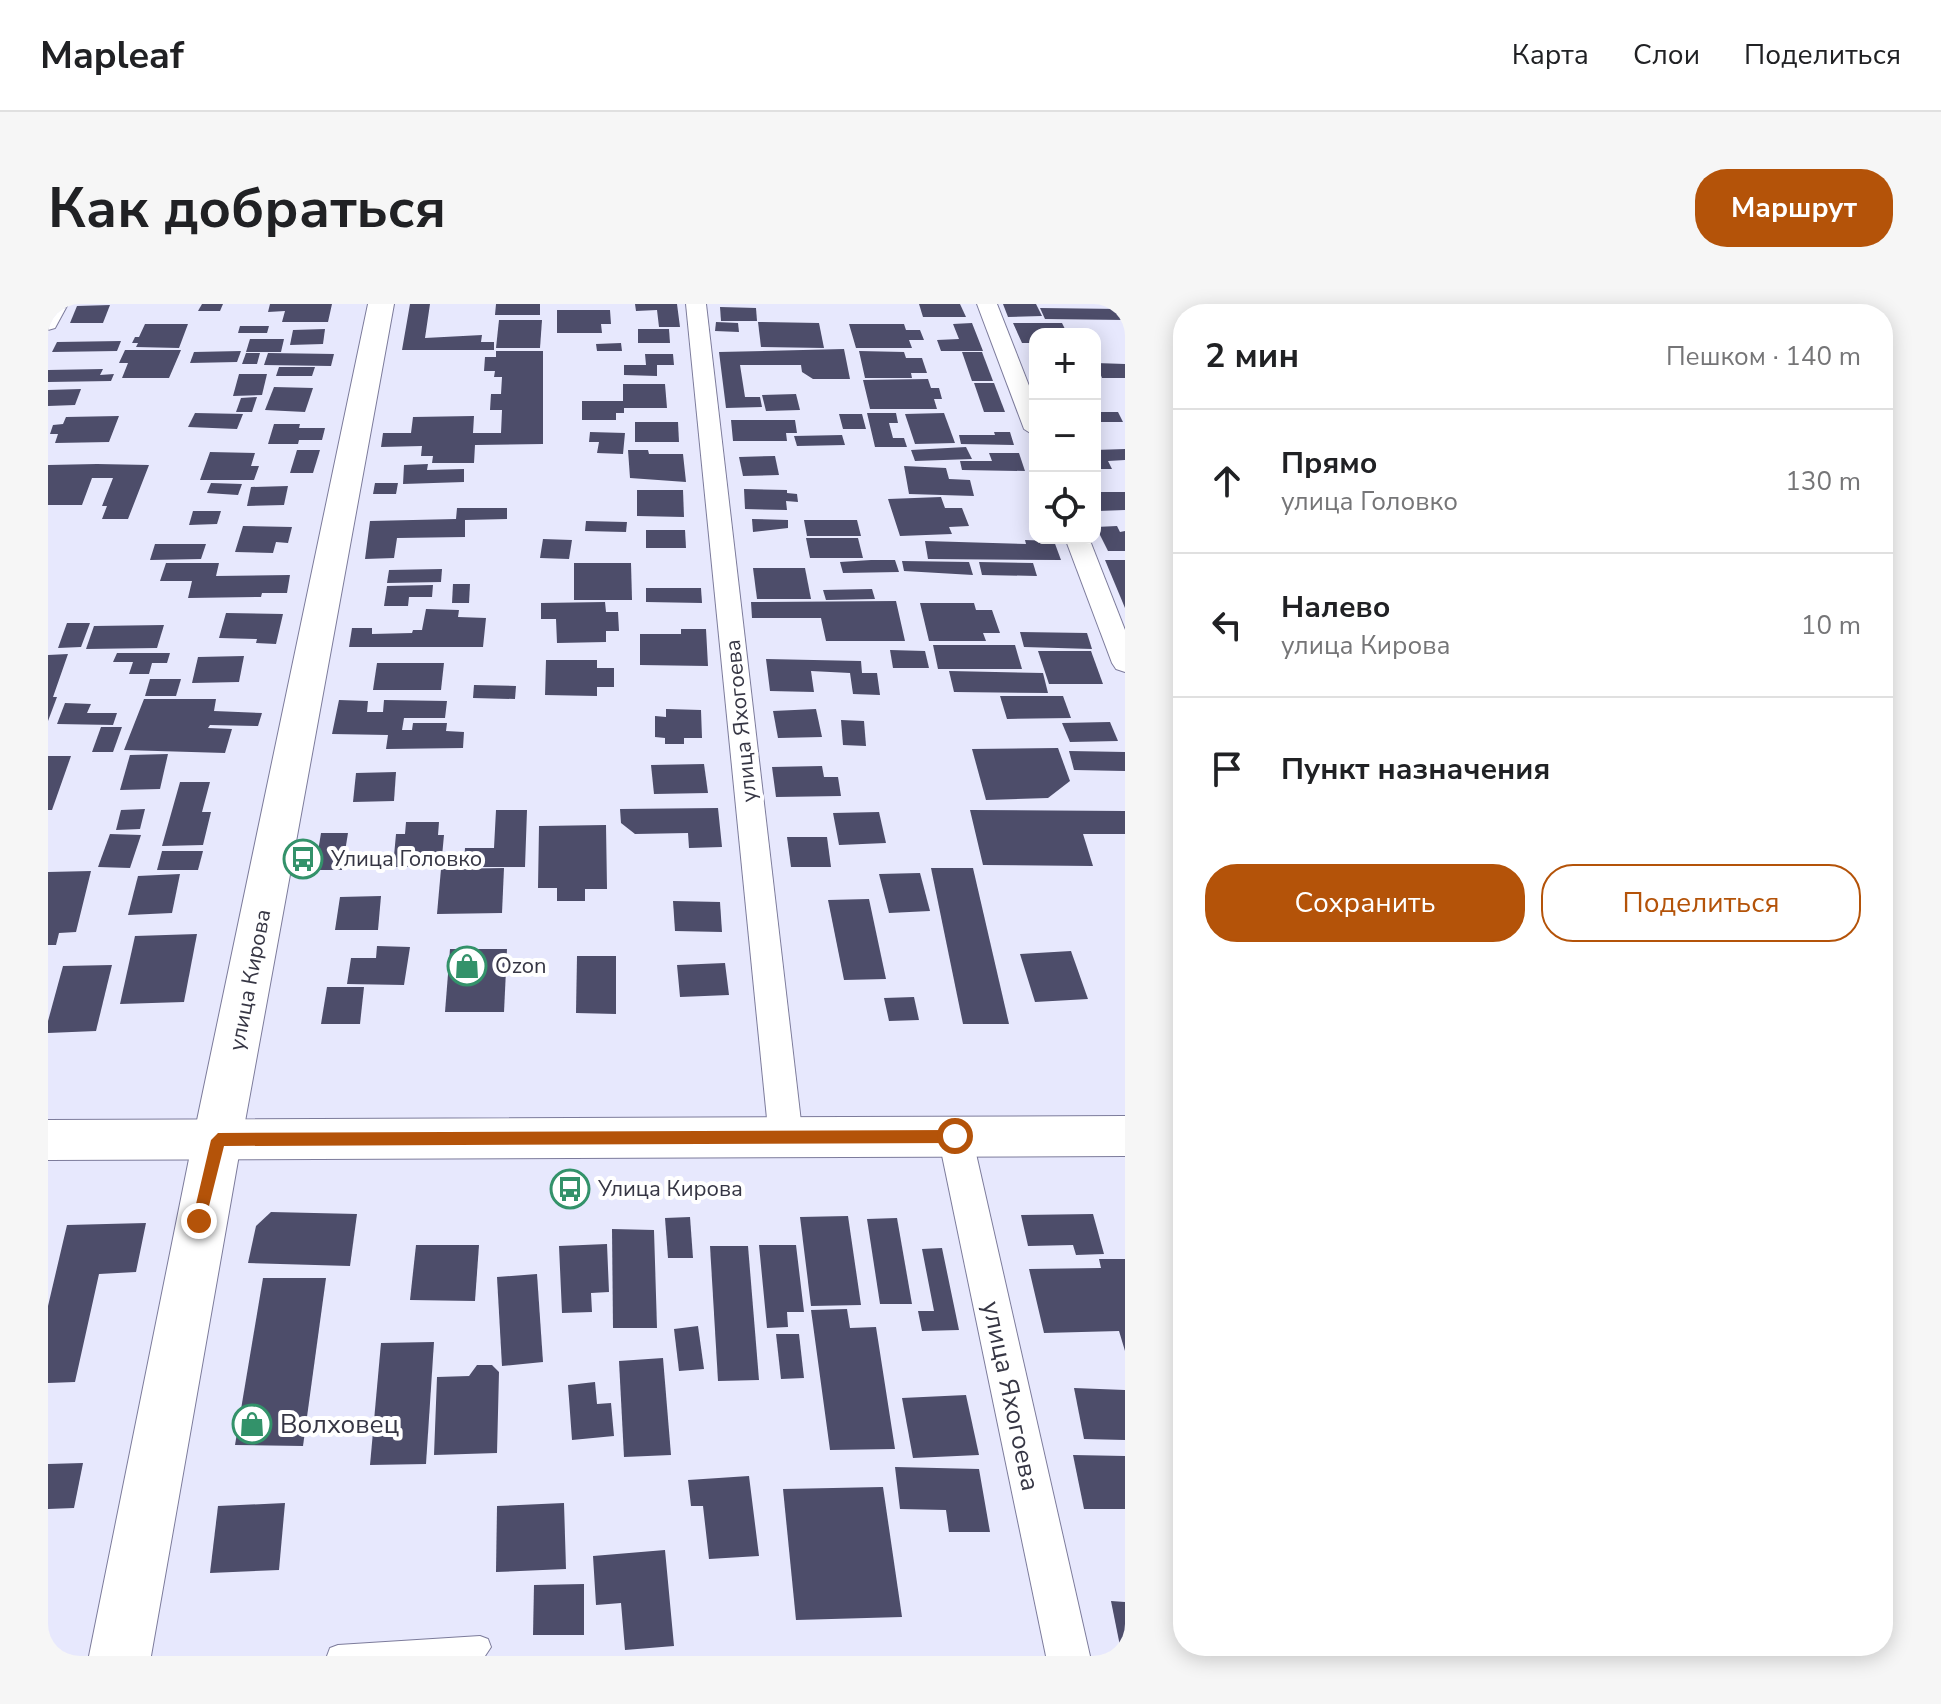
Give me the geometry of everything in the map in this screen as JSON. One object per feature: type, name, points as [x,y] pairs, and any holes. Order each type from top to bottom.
[{"type":"main road","name":"улица Кирова","points":[[120,1656],[199,1221],[218,1140],[381,304]]},
{"type":"street","points":[[48,324],[58,304]]},
{"type":"street","name":"улица Яхогоева","points":[[696,304],[786,1139]]},
{"type":"street","points":[[987,304],[1029,413]]},
{"type":"street","points":[[1079,544],[1125,663]]},
{"type":"street","name":"улица Яхогоева","points":[[955,1136],[1068,1656]]},
{"type":"street","points":[[48,1140],[1125,1136]]},
{"type":"lane","points":[[338,1656],[480,1647]]},
{"type":"building","points":[[202,304],[223,304],[220,311],[198,311]]},
{"type":"building","points":[[270,304],[332,304],[328,322],[282,322],[285,311],[268,312]]},
{"type":"building","points":[[410,304],[430,304],[425,338],[482,335],[481,342],[494,342],[494,350],[402,350]]},
{"type":"building","points":[[496,304],[540,304],[540,315],[495,315]]},
{"type":"building","points":[[635,304],[677,304],[680,327],[659,327],[657,310],[636,311]]},
{"type":"building","points":[[919,304],[960,304],[966,317],[923,317]]},
{"type":"building","points":[[1003,304],[1036,304],[1042,316],[1008,317]]},
{"type":"building","points":[[110,305],[103,323],[70,323],[77,306]]},
{"type":"building","points":[[720,307],[756,308],[757,321],[721,321]]},
{"type":"building","points":[[1040,308],[1120,309],[1125,320],[1045,319]]},
{"type":"building","points":[[557,310],[610,310],[611,324],[601,324],[602,333],[557,333]]},
{"type":"building","points":[[499,320],[542,320],[540,348],[496,348]]},
{"type":"building","points":[[716,322],[738,323],[739,332],[715,331]]},
{"type":"building","points":[[758,322],[819,323],[824,348],[761,347]]},
{"type":"building","points":[[972,323],[983,351],[941,351],[937,340],[959,339],[953,324]]},
{"type":"building","points":[[1013,323],[1062,323],[1064,328],[1029,328],[1029,343],[1022,343]]},
{"type":"building","points":[[145,324],[188,324],[179,348],[136,347],[138,343],[132,343]]},
{"type":"building","points":[[849,324],[904,324],[906,330],[920,330],[924,340],[909,340],[912,348],[856,348]]},
{"type":"building","points":[[240,326],[269,326],[267,333],[238,333]]},
{"type":"building","points":[[325,329],[323,344],[290,345],[293,330]]},
{"type":"building","points":[[638,329],[669,329],[670,343],[638,343]]},
{"type":"building","points":[[250,339],[284,339],[281,352],[246,352]]},
{"type":"building","points":[[121,341],[117,351],[52,352],[57,342]]},
{"type":"building","points":[[621,343],[622,351],[597,351],[596,344]]},
{"type":"building","points":[[844,349],[850,379],[813,379],[802,372],[801,365],[740,365],[745,397],[760,397],[762,407],[726,408],[719,352]]},
{"type":"building","points":[[125,350],[181,350],[169,378],[122,378],[128,363],[119,363]]},
{"type":"building","points":[[241,351],[237,362],[190,363],[194,352]]},
{"type":"building","points":[[496,351],[543,351],[543,444],[475,445],[474,463],[432,463],[433,456],[421,456],[422,446],[381,447],[383,433],[411,433],[413,417],[474,416],[473,433],[501,433],[502,410],[490,410],[491,394],[501,394],[502,377],[494,377],[495,371],[484,371],[485,357],[496,357]]},
{"type":"building","points":[[859,351],[904,352],[906,358],[922,358],[927,373],[911,373],[912,378],[865,378]]},
{"type":"building","points":[[962,352],[982,352],[993,381],[972,381]]},
{"type":"building","points":[[246,353],[260,353],[257,364],[242,364]]},
{"type":"building","points":[[268,353],[334,354],[331,366],[264,365]]},
{"type":"building","points":[[645,354],[673,354],[674,365],[657,365],[657,376],[624,375],[624,365],[646,365]]},
{"type":"building","points":[[1101,363],[1125,364],[1125,378],[1102,378]]},
{"type":"building","points":[[279,367],[315,367],[312,376],[276,376]]},
{"type":"building","points":[[103,369],[100,375],[114,374],[111,381],[48,382],[48,370]]},
{"type":"building","points":[[239,374],[267,374],[262,395],[233,396]]},
{"type":"building","points":[[928,379],[931,388],[939,388],[942,399],[934,399],[937,409],[870,409],[863,380]]},
{"type":"building","points":[[974,383],[994,383],[1005,412],[984,412]]},
{"type":"building","points":[[623,384],[665,384],[667,408],[624,408],[624,413],[616,413],[616,420],[582,420],[582,401],[623,401]]},
{"type":"building","points":[[274,387],[313,388],[305,412],[265,410]]},
{"type":"building","points":[[81,389],[75,405],[48,406],[48,390]]},
{"type":"building","points":[[796,394],[800,410],[766,411],[762,395]]},
{"type":"building","points":[[257,397],[252,412],[236,412],[241,398]]},
{"type":"building","points":[[1101,412],[1118,412],[1123,422],[1101,422]]},
{"type":"building","points":[[195,413],[243,414],[237,429],[188,427]]},
{"type":"building","points":[[867,413],[896,413],[898,423],[889,423],[893,438],[904,438],[907,447],[875,447]]},
{"type":"building","points":[[944,413],[955,443],[915,444],[905,414]]},
{"type":"building","points":[[839,414],[862,414],[866,429],[843,429]]},
{"type":"building","points":[[119,416],[109,442],[55,443],[58,434],[50,434],[53,425],[63,424],[66,417]]},
{"type":"building","points":[[731,420],[795,420],[797,433],[786,433],[787,441],[733,441]]},
{"type":"building","points":[[635,422],[678,422],[679,442],[635,442]]},
{"type":"building","points":[[274,424],[325,428],[322,440],[268,444]]},
{"type":"building","points":[[590,432],[625,433],[623,454],[597,453],[599,442],[589,442]]},
{"type":"building","points":[[994,432],[1010,432],[1014,445],[961,444],[959,435],[995,435]]},
{"type":"building","points":[[842,435],[845,445],[797,446],[794,436]]},
{"type":"building","points":[[966,447],[972,459],[915,461],[911,450]]},
{"type":"building","points":[[1125,449],[1125,460],[1108,461],[1112,469],[1101,469],[1101,450]]},
{"type":"building","points":[[297,450],[320,450],[313,473],[290,473]]},
{"type":"building","points":[[628,450],[648,450],[649,454],[683,454],[686,482],[630,478]]},
{"type":"building","points":[[210,452],[255,453],[251,466],[259,466],[254,480],[200,480]]},
{"type":"building","points":[[989,453],[1019,453],[1025,471],[962,470],[960,461],[992,461]]},
{"type":"building","points":[[775,456],[779,475],[743,476],[739,457]]},
{"type":"building","points":[[428,464],[427,470],[464,469],[464,482],[403,484],[404,465]]},
{"type":"building","points":[[48,465],[149,465],[128,519],[102,519],[107,506],[102,506],[113,478],[92,478],[82,505],[48,505]]},
{"type":"building","points":[[904,466],[946,468],[949,479],[970,480],[974,496],[909,494]]},
{"type":"building","points":[[211,483],[242,484],[238,495],[207,493]]},
{"type":"building","points":[[375,483],[398,483],[396,494],[373,494]]},
{"type":"building","points":[[288,486],[284,505],[247,506],[251,487]]},
{"type":"building","points":[[744,489],[787,490],[787,493],[797,494],[798,502],[786,501],[787,510],[745,509]]},
{"type":"building","points":[[637,490],[683,490],[684,517],[637,516]]},
{"type":"building","points":[[1101,492],[1125,492],[1125,510],[1101,511]]},
{"type":"building","points":[[941,497],[945,508],[962,508],[969,526],[949,527],[952,534],[900,536],[888,499]]},
{"type":"building","points":[[457,508],[507,508],[507,519],[465,520],[465,537],[397,538],[394,558],[365,559],[370,521],[456,519]]},
{"type":"building","points":[[193,511],[221,511],[217,524],[189,525]]},
{"type":"building","points":[[752,519],[788,520],[788,528],[753,532]]},
{"type":"building","points":[[804,520],[857,520],[861,536],[807,536]]},
{"type":"building","points":[[586,521],[627,522],[626,532],[585,531]]},
{"type":"building","points":[[243,526],[292,527],[288,543],[276,542],[273,553],[235,552]]},
{"type":"building","points":[[1117,526],[1120,532],[1125,531],[1125,551],[1108,551],[1101,537],[1101,527]]},
{"type":"building","points":[[646,530],[685,530],[686,548],[646,548]]},
{"type":"building","points":[[806,538],[858,538],[863,558],[810,558]]},
{"type":"building","points":[[543,539],[572,540],[569,559],[540,558]]},
{"type":"building","points":[[1025,540],[1029,540],[1029,544],[1055,544],[1061,560],[928,559],[925,541],[1026,544]]},
{"type":"building","points":[[155,544],[206,544],[201,559],[150,560]]},
{"type":"building","points":[[895,560],[899,572],[843,573],[840,562]]},
{"type":"building","points":[[1105,560],[1125,560],[1125,608]]},
{"type":"building","points":[[902,561],[969,562],[973,575],[904,571]]},
{"type":"building","points":[[979,562],[1033,563],[1037,576],[982,575]]},
{"type":"building","points":[[166,563],[219,563],[216,576],[290,575],[287,593],[262,593],[261,597],[188,598],[192,581],[160,581]]},
{"type":"building","points":[[574,563],[631,563],[632,600],[574,600]]},
{"type":"building","points":[[753,568],[805,568],[811,599],[757,599]]},
{"type":"building","points":[[442,569],[441,582],[387,583],[389,570]]},
{"type":"building","points":[[453,584],[470,584],[469,603],[452,603]]},
{"type":"building","points":[[433,585],[432,597],[409,597],[408,606],[384,606],[387,586]]},
{"type":"building","points":[[646,588],[701,588],[702,603],[646,602]]},
{"type":"building","points":[[872,589],[875,599],[826,600],[823,590]]},
{"type":"building","points":[[896,601],[905,641],[826,641],[821,618],[752,618],[751,602]]},
{"type":"building","points":[[605,602],[606,612],[618,612],[619,631],[606,631],[606,642],[557,643],[556,619],[541,619],[541,603]]},
{"type":"building","points":[[920,603],[974,603],[976,610],[992,610],[1000,633],[983,633],[986,641],[929,641]]},
{"type":"building","points":[[426,609],[459,610],[458,617],[486,618],[483,647],[349,647],[352,628],[372,628],[372,634],[422,630]]},
{"type":"building","points":[[226,613],[283,614],[276,644],[256,643],[257,639],[219,638]]},
{"type":"building","points":[[67,623],[90,623],[81,647],[58,648]]},
{"type":"building","points":[[164,625],[157,648],[86,649],[94,626]]},
{"type":"building","points":[[681,629],[706,629],[708,666],[640,665],[640,634],[681,634]]},
{"type":"building","points":[[1020,632],[1087,633],[1092,649],[1024,647]]},
{"type":"building","points":[[933,645],[1015,645],[1022,669],[938,669]]},
{"type":"building","points":[[890,650],[925,651],[929,668],[893,668]]},
{"type":"building","points":[[1038,651],[1091,651],[1103,684],[1049,684]]},
{"type":"building","points":[[117,653],[170,653],[167,663],[152,663],[149,674],[129,674],[133,662],[113,662]]},
{"type":"building","points":[[68,654],[53,697],[57,697],[48,721],[48,655]]},
{"type":"building","points":[[244,656],[239,682],[192,683],[198,657]]},
{"type":"building","points":[[766,659],[861,661],[862,673],[877,673],[880,695],[853,694],[850,673],[811,671],[814,692],[770,691]]},
{"type":"building","points":[[546,660],[597,660],[597,668],[614,668],[614,687],[597,687],[597,696],[545,695]]},
{"type":"building","points":[[377,663],[444,663],[441,690],[373,690]]},
{"type":"building","points":[[949,671],[1043,673],[1048,693],[954,692]]},
{"type":"building","points":[[150,679],[181,679],[176,696],[145,696]]},
{"type":"building","points":[[474,685],[516,686],[515,699],[473,698]]},
{"type":"building","points":[[1000,696],[1063,696],[1071,718],[1007,719]]},
{"type":"building","points":[[144,699],[216,699],[214,711],[262,713],[258,726],[210,725],[208,728],[232,729],[225,753],[124,750]]},
{"type":"building","points":[[339,700],[368,701],[367,712],[383,712],[384,700],[447,701],[445,718],[404,718],[402,730],[412,730],[413,723],[447,723],[446,731],[464,732],[463,748],[386,749],[388,735],[332,734]]},
{"type":"building","points":[[65,703],[91,704],[87,713],[117,713],[113,725],[57,724]]},
{"type":"building","points":[[666,709],[701,710],[702,738],[684,738],[684,744],[665,744],[665,738],[655,737],[655,716],[666,717]]},
{"type":"building","points":[[816,709],[822,737],[778,738],[773,711]]},
{"type":"building","points":[[841,720],[864,721],[866,746],[843,745]]},
{"type":"building","points":[[1110,722],[1118,741],[1070,742],[1062,723]]},
{"type":"building","points":[[101,727],[122,727],[113,752],[92,752]]},
{"type":"building","points":[[1058,748],[1070,781],[1048,798],[986,800],[972,749]]},
{"type":"building","points":[[1069,751],[1125,752],[1125,771],[1074,770]]},
{"type":"building","points":[[168,754],[160,789],[120,790],[130,755]]},
{"type":"building","points":[[48,756],[71,756],[52,810],[48,810]]},
{"type":"building","points":[[704,764],[708,793],[654,794],[651,765]]},
{"type":"building","points":[[822,766],[824,777],[838,777],[841,796],[776,797],[772,767]]},
{"type":"building","points":[[396,772],[394,801],[353,802],[356,773]]},
{"type":"building","points":[[180,782],[210,782],[202,812],[211,812],[203,845],[162,846]]},
{"type":"building","points":[[718,808],[722,847],[689,848],[688,833],[635,834],[621,823],[620,809]]},
{"type":"building","points":[[145,809],[140,829],[116,830],[121,810]]},
{"type":"building","points":[[496,810],[527,810],[525,867],[464,867],[465,848],[494,848]]},
{"type":"building","points":[[970,810],[1125,811],[1125,834],[1083,834],[1093,866],[983,865]]},
{"type":"building","points":[[879,812],[886,843],[839,845],[833,813]]},
{"type":"building","points":[[406,822],[439,822],[438,835],[444,835],[441,867],[393,867],[396,834],[405,834]]},
{"type":"building","points":[[606,825],[607,889],[585,889],[585,901],[557,901],[557,888],[538,888],[539,826]]},
{"type":"building","points":[[321,833],[348,833],[342,870],[315,870]]},
{"type":"building","points":[[110,834],[141,835],[130,868],[98,867]]},
{"type":"building","points":[[787,837],[827,837],[831,867],[791,867]]},
{"type":"building","points":[[162,851],[203,851],[198,870],[157,870]]},
{"type":"building","points":[[504,868],[502,913],[437,914],[441,869]]},
{"type":"building","points":[[931,868],[973,868],[1009,1024],[963,1024]]},
{"type":"building","points":[[91,871],[76,932],[59,933],[56,945],[48,945],[48,872]]},
{"type":"building","points":[[920,873],[930,911],[889,913],[879,874]]},
{"type":"building","points":[[180,874],[172,913],[128,915],[138,876]]},
{"type":"building","points":[[381,896],[378,930],[335,930],[340,897]]},
{"type":"building","points":[[869,899],[886,979],[844,980],[828,900]]},
{"type":"building","points":[[673,901],[720,902],[722,932],[675,931]]},
{"type":"building","points":[[197,934],[184,1002],[120,1004],[135,936]]},
{"type":"building","points":[[377,946],[410,947],[404,985],[347,984],[351,958],[376,958]]},
{"type":"building","points":[[450,949],[507,949],[504,1012],[445,1012]]},
{"type":"building","points":[[1071,951],[1088,999],[1035,1002],[1020,954]]},
{"type":"building","points":[[577,956],[616,956],[616,1014],[576,1013]]},
{"type":"building","points":[[725,963],[729,995],[680,997],[677,965]]},
{"type":"building","points":[[112,965],[96,1031],[48,1033],[48,1021],[63,966]]},
{"type":"building","points":[[327,987],[364,987],[360,1024],[321,1024]]},
{"type":"building","points":[[914,997],[919,1020],[889,1021],[884,998]]},
{"type":"building","points":[[271,1212],[357,1214],[350,1266],[248,1263],[256,1226]]},
{"type":"building","points":[[1093,1214],[1104,1254],[1076,1255],[1073,1245],[1028,1246],[1021,1215]]},
{"type":"building","points":[[848,1216],[861,1305],[811,1306],[800,1217]]},
{"type":"building","points":[[690,1217],[693,1258],[668,1258],[665,1218]]},
{"type":"building","points":[[897,1218],[912,1304],[880,1304],[867,1219]]},
{"type":"building","points":[[146,1223],[136,1272],[99,1274],[75,1382],[48,1383],[48,1306],[67,1225]]},
{"type":"building","points":[[612,1229],[654,1230],[657,1328],[613,1328]]},
{"type":"building","points":[[607,1244],[609,1292],[591,1293],[592,1312],[562,1313],[559,1246]]},
{"type":"building","points":[[416,1245],[479,1245],[475,1301],[410,1300]]},
{"type":"building","points":[[759,1245],[796,1245],[804,1312],[787,1312],[788,1327],[767,1328]]},
{"type":"building","points":[[710,1246],[748,1246],[759,1380],[718,1381]]},
{"type":"building","points":[[942,1248],[959,1330],[922,1331],[918,1311],[934,1311],[922,1249]]},
{"type":"building","points":[[1099,1259],[1125,1259],[1125,1351],[1119,1331],[1044,1333],[1029,1269],[1101,1268]]},
{"type":"building","points":[[537,1274],[543,1362],[502,1366],[497,1277]]},
{"type":"building","points":[[263,1278],[326,1278],[303,1446],[235,1445]]},
{"type":"building","points":[[847,1309],[850,1328],[876,1327],[895,1449],[830,1450],[811,1310]]},
{"type":"building","points":[[698,1326],[704,1369],[679,1371],[674,1329]]},
{"type":"building","points":[[776,1334],[799,1334],[804,1378],[781,1379]]},
{"type":"building","points":[[434,1342],[426,1464],[370,1465],[381,1343]]},
{"type":"building","points":[[663,1358],[671,1455],[624,1457],[619,1361]]},
{"type":"building","points":[[477,1365],[492,1365],[499,1372],[497,1453],[434,1455],[437,1377],[469,1376]]},
{"type":"building","points":[[595,1382],[597,1404],[611,1403],[614,1436],[572,1440],[568,1385]]},
{"type":"building","points":[[1074,1388],[1125,1390],[1125,1440],[1084,1439]]},
{"type":"building","points":[[966,1395],[979,1455],[913,1458],[902,1398]]},
{"type":"building","points":[[1073,1455],[1125,1456],[1125,1509],[1084,1509]]},
{"type":"building","points":[[83,1463],[74,1508],[48,1509],[48,1464]]},
{"type":"building","points":[[895,1467],[979,1469],[990,1532],[949,1532],[946,1510],[900,1509]]},
{"type":"building","points":[[749,1476],[759,1556],[709,1559],[703,1506],[691,1506],[688,1480]]},
{"type":"building","points":[[883,1487],[902,1617],[796,1620],[783,1489]]},
{"type":"building","points":[[285,1503],[279,1570],[210,1573],[218,1506]]},
{"type":"building","points":[[564,1503],[566,1569],[496,1572],[497,1506]]},
{"type":"building","points":[[665,1550],[674,1646],[625,1650],[621,1603],[596,1605],[593,1556]]},
{"type":"building","points":[[584,1584],[584,1635],[533,1635],[534,1585]]},
{"type":"building","points":[[1111,1601],[1125,1602],[1125,1656],[1122,1656]]},
{"type":"place","name":"Улица Головко","points":[[303,859]]},
{"type":"place","name":"Ozon","points":[[467,966]]},
{"type":"place","name":"Улица Кирова","points":[[570,1189]]},
{"type":"place","name":"Волховец","points":[[252,1424]]},
{"type":"route","points":[[199,1221],[218,1140],[955,1136]]}]
